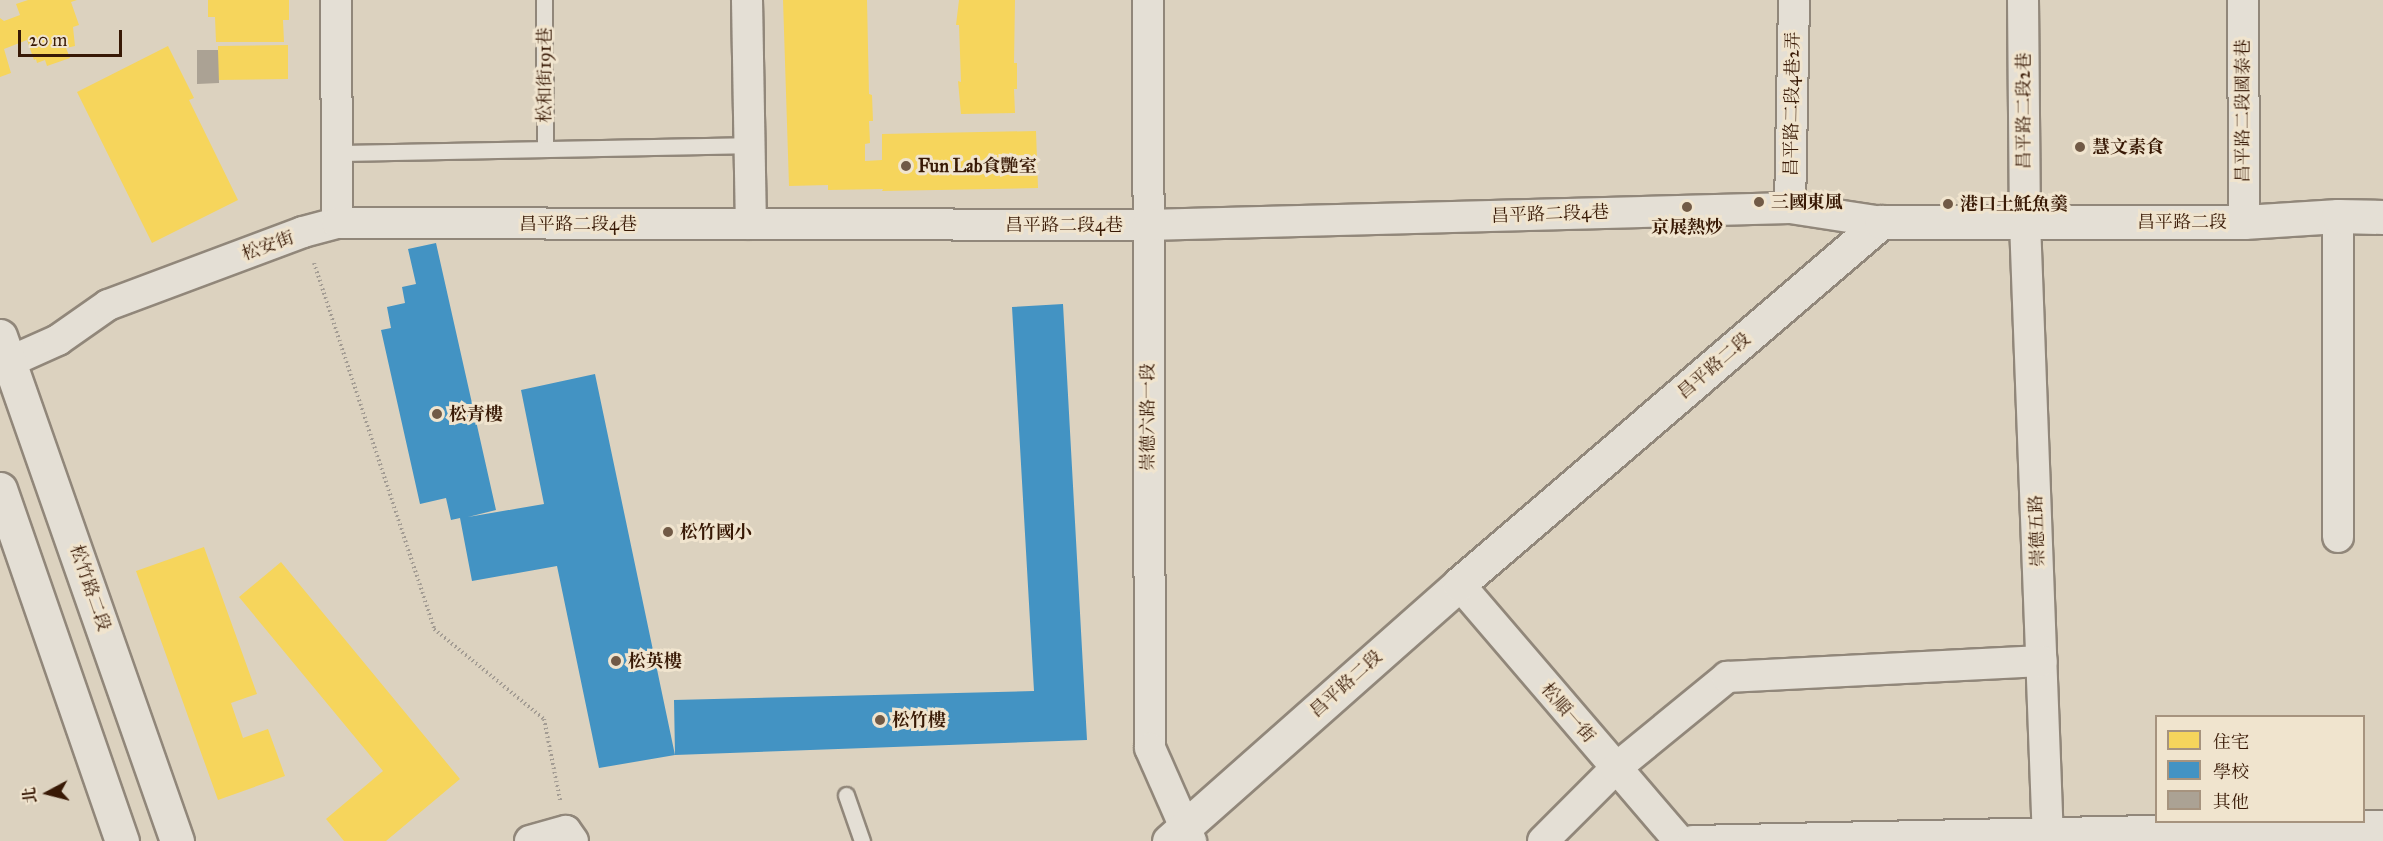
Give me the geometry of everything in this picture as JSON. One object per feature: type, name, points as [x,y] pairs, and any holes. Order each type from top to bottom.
[{"type":"street","points":[[336,0],[337,223]]},
{"type":"street","points":[[747,0],[751,224]]},
{"type":"street","name":"崇德六路一段","points":[[1148,0],[1150,748],[1182,837]]},
{"type":"street","name":"昌平路二段4巷2弄","points":[[1790,208],[1794,0]]},
{"type":"street","name":"昌平路二段2巷","points":[[2023,0],[2025,222]]},
{"type":"street","name":"昌平路二段國泰巷","points":[[2243,0],[2244,222]]},
{"type":"street","name":"昌平路二段4巷","points":[[337,223],[1148,225],[1790,208],[1881,222]]},
{"type":"street","points":[[2338,216],[2338,537]]},
{"type":"street","name":"昌平路二段","points":[[1182,837],[1459,584],[1881,222],[2244,222],[2338,216],[2383,216]]},
{"type":"street","name":"崇德五路","points":[[2025,222],[2048,838]]},
{"type":"street","name":"松安街","points":[[3,354],[58,340],[108,304],[303,232],[337,223]]},
{"type":"street","name":"松竹路二段","points":[[3,354],[177,841]]},
{"type":"street","points":[[0,489],[122,841]]},
{"type":"street","name":"松順一街","points":[[1459,584],[1679,841]]},
{"type":"street","points":[[1543,841],[1616,768],[1726,676],[2042,661]]},
{"type":"street","points":[[1693,841],[2048,838],[2383,826]]},
{"type":"street","points":[[530,841],[570,836]]},
{"type":"lane","name":"松和街191巷","points":[[544,0],[545,149]]},
{"type":"lane","points":[[336,153],[750,146]]},
{"type":"lane","points":[[846,795],[862,841]]},
{"type":"path","points":[[303,232],[434,629],[544,719],[570,836]]},
{"type":"building: 住宅","points":[[28,0],[77,0],[71,2],[79,25],[73,27],[75,46],[66,48],[70,58],[47,66],[45,60],[37,63],[36,59],[34,60],[27,40],[4,49],[11,73],[0,77],[0,18],[4,21],[20,15],[16,4]]},
{"type":"building: 住宅","points":[[208,0],[289,0],[289,20],[283,20],[284,42],[216,42],[215,17],[208,17]]},
{"type":"building: 住宅","points":[[783,0],[867,0],[869,94],[872,95],[873,121],[869,121],[870,143],[865,144],[865,161],[882,160],[882,134],[1036,131],[1038,188],[882,191],[883,189],[828,190],[828,185],[789,186]]},
{"type":"building: 住宅","points":[[959,0],[1015,0],[1014,63],[1017,63],[1017,89],[1014,89],[1015,113],[961,114],[958,81],[961,82],[959,25],[956,25]]},
{"type":"building: 住宅","points":[[288,45],[288,79],[218,80],[218,46]]},
{"type":"building: 住宅","points":[[168,46],[194,98],[189,100],[238,200],[152,243],[77,92]]},
{"type":"building: 住宅","points":[[204,547],[257,694],[231,703],[243,738],[268,729],[285,776],[218,800],[136,571]]},
{"type":"building: 住宅","points":[[281,562],[460,779],[386,841],[344,841],[326,819],[383,771],[239,597]]},
{"type":"building: 學校","points":[[436,243],[496,510],[468,517],[544,504],[521,390],[595,374],[675,755],[599,768],[557,566],[472,581],[460,518],[451,520],[446,498],[420,504],[381,330],[391,328],[387,307],[405,303],[402,287],[416,284],[408,249]]},
{"type":"building: 學校","points":[[1063,304],[1087,740],[675,755],[674,700],[1034,691],[1012,307]]},
{"type":"building: 其他","points":[[197,50],[218,50],[219,83],[197,84]]},
{"type":"place","name":"慧文素食","points":[[2080,147]]},
{"type":"place","name":"Fun Lab食艷室","points":[[906,166]]},
{"type":"place","name":"三國東風","points":[[1759,202]]},
{"type":"place","name":"港口土魠魚羹","points":[[1948,204]]},
{"type":"place","name":"京展熱炒","points":[[1687,207]]},
{"type":"place","name":"松青樓","points":[[437,414]]},
{"type":"place","name":"松竹國小","points":[[668,532]]},
{"type":"place","name":"松英樓","points":[[616,661]]},
{"type":"place","name":"松竹樓","points":[[880,720]]}]
